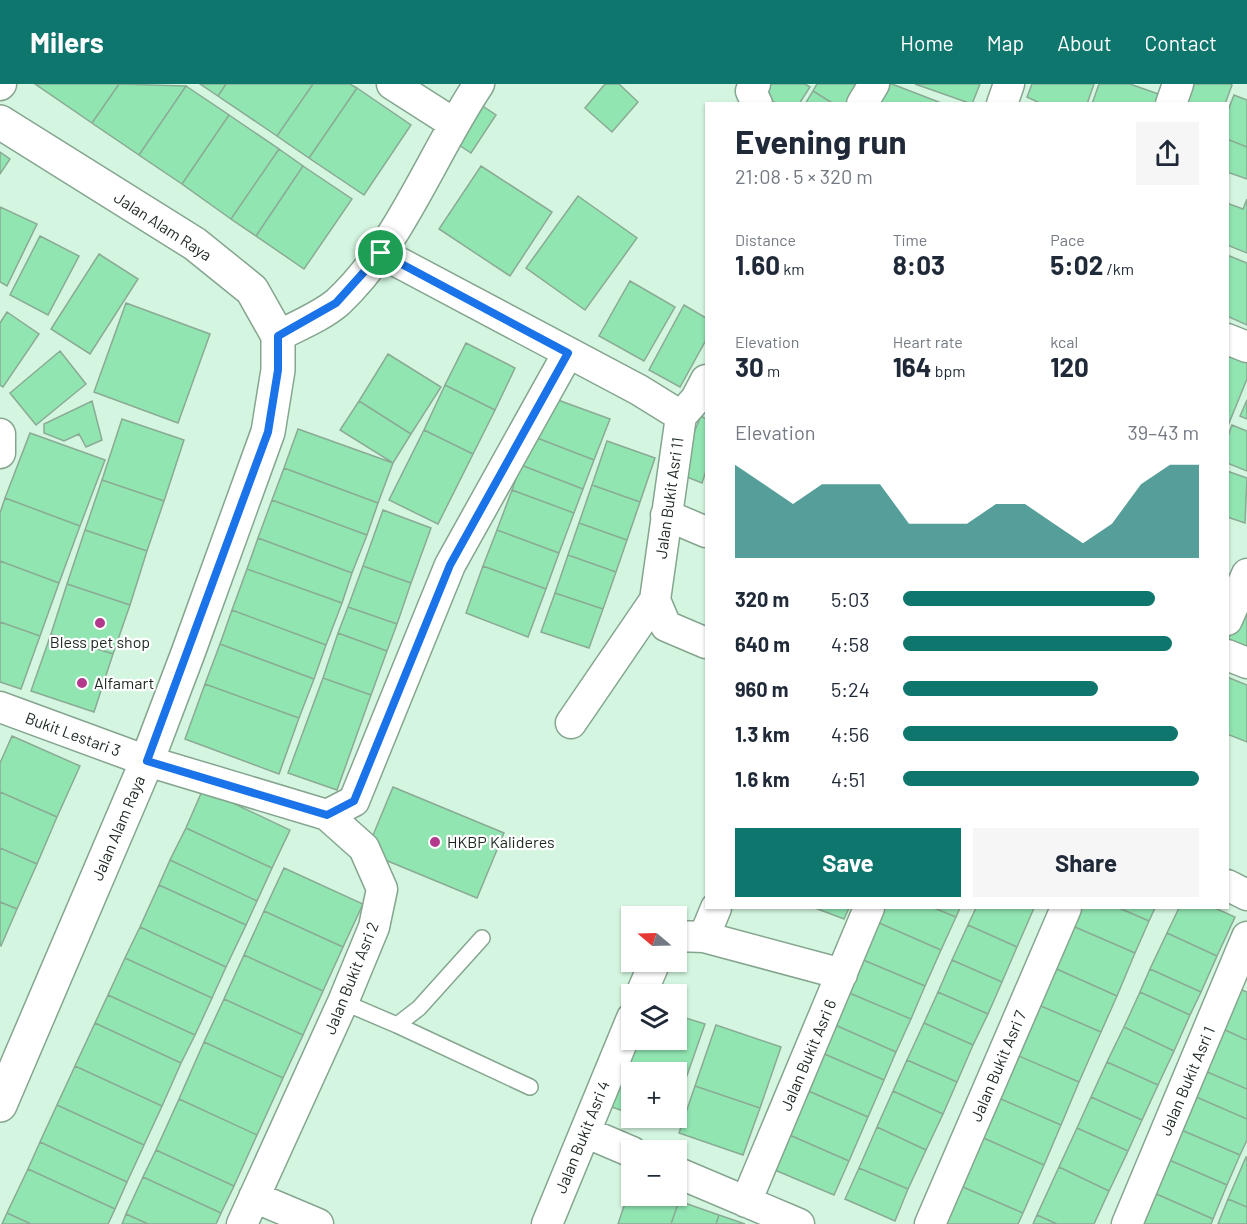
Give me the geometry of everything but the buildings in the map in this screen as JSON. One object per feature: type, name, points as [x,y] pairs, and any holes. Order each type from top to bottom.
[{"type":"street","points":[[392,84],[453,123]]},
{"type":"street","points":[[278,336],[336,303],[381,253],[453,123],[479,84]]},
{"type":"street","points":[[755,84],[751,91],[756,102]]},
{"type":"street","points":[[863,102],[873,84]]},
{"type":"street","points":[[1003,102],[1009,84]]},
{"type":"street","points":[[1172,102],[1178,84]]},
{"type":"street","name":"Jalan Alam Raya","points":[[0,122],[195,244],[252,290],[278,336],[278,370],[268,432],[147,761],[0,1105]]},
{"type":"street","name":"Jalan Bukit Asri 11","points":[[381,253],[639,390],[681,416],[655,600]]},
{"type":"street","points":[[1229,340],[1247,347]]},
{"type":"street","points":[[327,815],[354,801],[450,565],[568,353]]},
{"type":"street","points":[[681,416],[696,399],[705,382]]},
{"type":"street","points":[[0,434],[0,453]]},
{"type":"street","points":[[666,515],[705,531]]},
{"type":"street","points":[[1229,616],[1247,574]]},
{"type":"street","points":[[655,600],[666,626],[705,643]]},
{"type":"street","points":[[571,723],[655,600]]},
{"type":"street","points":[[1229,656],[1247,663]]},
{"type":"street","name":"Bukit Lestari 3","points":[[0,707],[147,761]]},
{"type":"street","name":"Jalan Bukit Asri 2","points":[[147,761],[327,815],[364,848],[382,889],[374,927],[344,1002],[242,1224]]},
{"type":"street","points":[[1229,886],[1247,895]]},
{"type":"street","points":[[715,909],[690,936],[842,974]]},
{"type":"street","name":"Jalan Bukit Asri 6","points":[[746,1202],[869,909]]},
{"type":"street","name":"Jalan Bukit Asri 7","points":[[930,1224],[1066,909]]},
{"type":"street","name":"Jalan Bukit Asri 1","points":[[1127,1224],[1247,937]]},
{"type":"street","name":"Jalan Bukit Asri 4","points":[[547,1224],[621,1045]]},
{"type":"street","points":[[585,1132],[621,1147]]},
{"type":"street","points":[[687,1177],[799,1224]]},
{"type":"street","points":[[254,1197],[318,1224]]},
{"type":"lane","points":[[397,1025],[419,1008],[482,938]]},
{"type":"lane","points":[[344,1002],[530,1087]]},
{"type":"place","name":"Bless pet shop","points":[[100,623]]},
{"type":"place","name":"Alfamart","points":[[82,683]]},
{"type":"place","name":"HKBP Kalideres","points":[[435,842]]},
{"type":"route","points":[[381,253],[568,353],[450,565],[354,801],[327,815],[180,769],[147,761],[268,432],[278,370],[278,336],[336,303],[381,253]]}]
